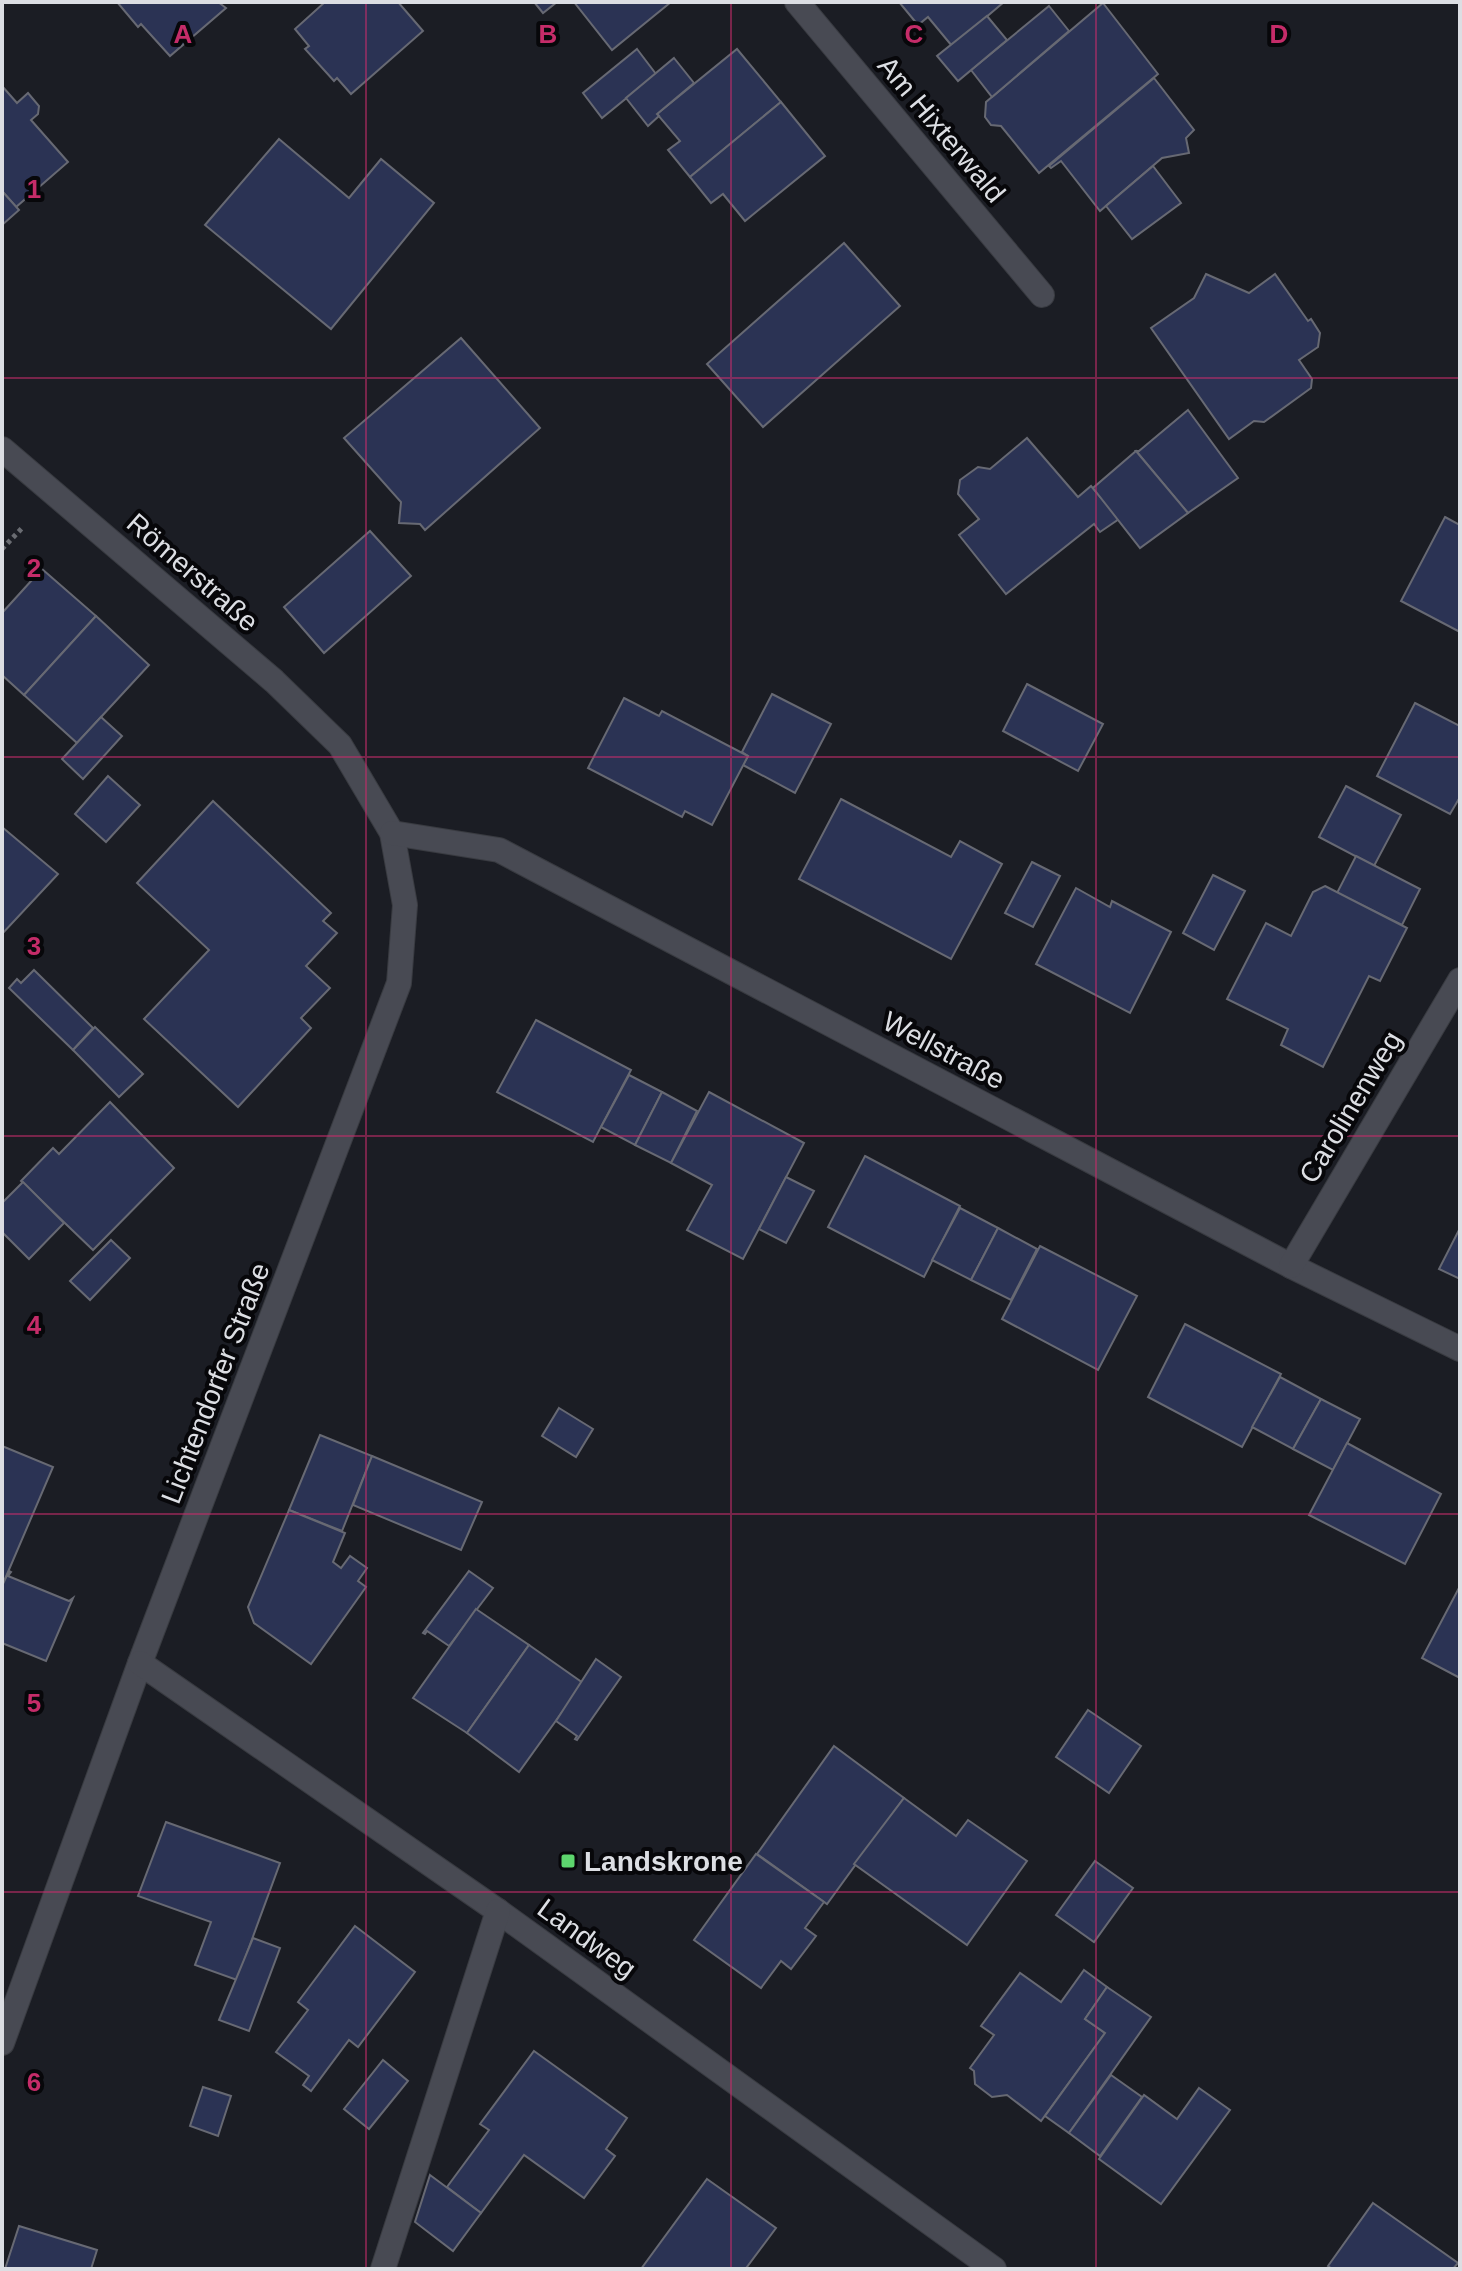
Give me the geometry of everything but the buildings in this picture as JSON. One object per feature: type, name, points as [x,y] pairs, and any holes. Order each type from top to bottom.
[{"type":"street","name":"Am Hixterwald","points":[[797,2],[1042,295]]},
{"type":"street","name":"Römerstraße","points":[[2,449],[274,681],[340,745]]},
{"type":"street","name":"Lichtendorfer Straße","points":[[2,2043],[140,1663],[399,983],[405,905],[392,833],[340,745]]},
{"type":"street","name":"Wellstraße","points":[[392,833],[499,850],[1291,1266],[1460,1349]]},
{"type":"street","name":"Carolinenweg","points":[[1291,1266],[1460,980]]},
{"type":"street","name":"Landweg","points":[[140,1663],[498,1911],[994,2269]]},
{"type":"street","points":[[383,2269],[498,1911]]},
{"type":"place","name":"Landskrone","points":[[568,1861]]}]
